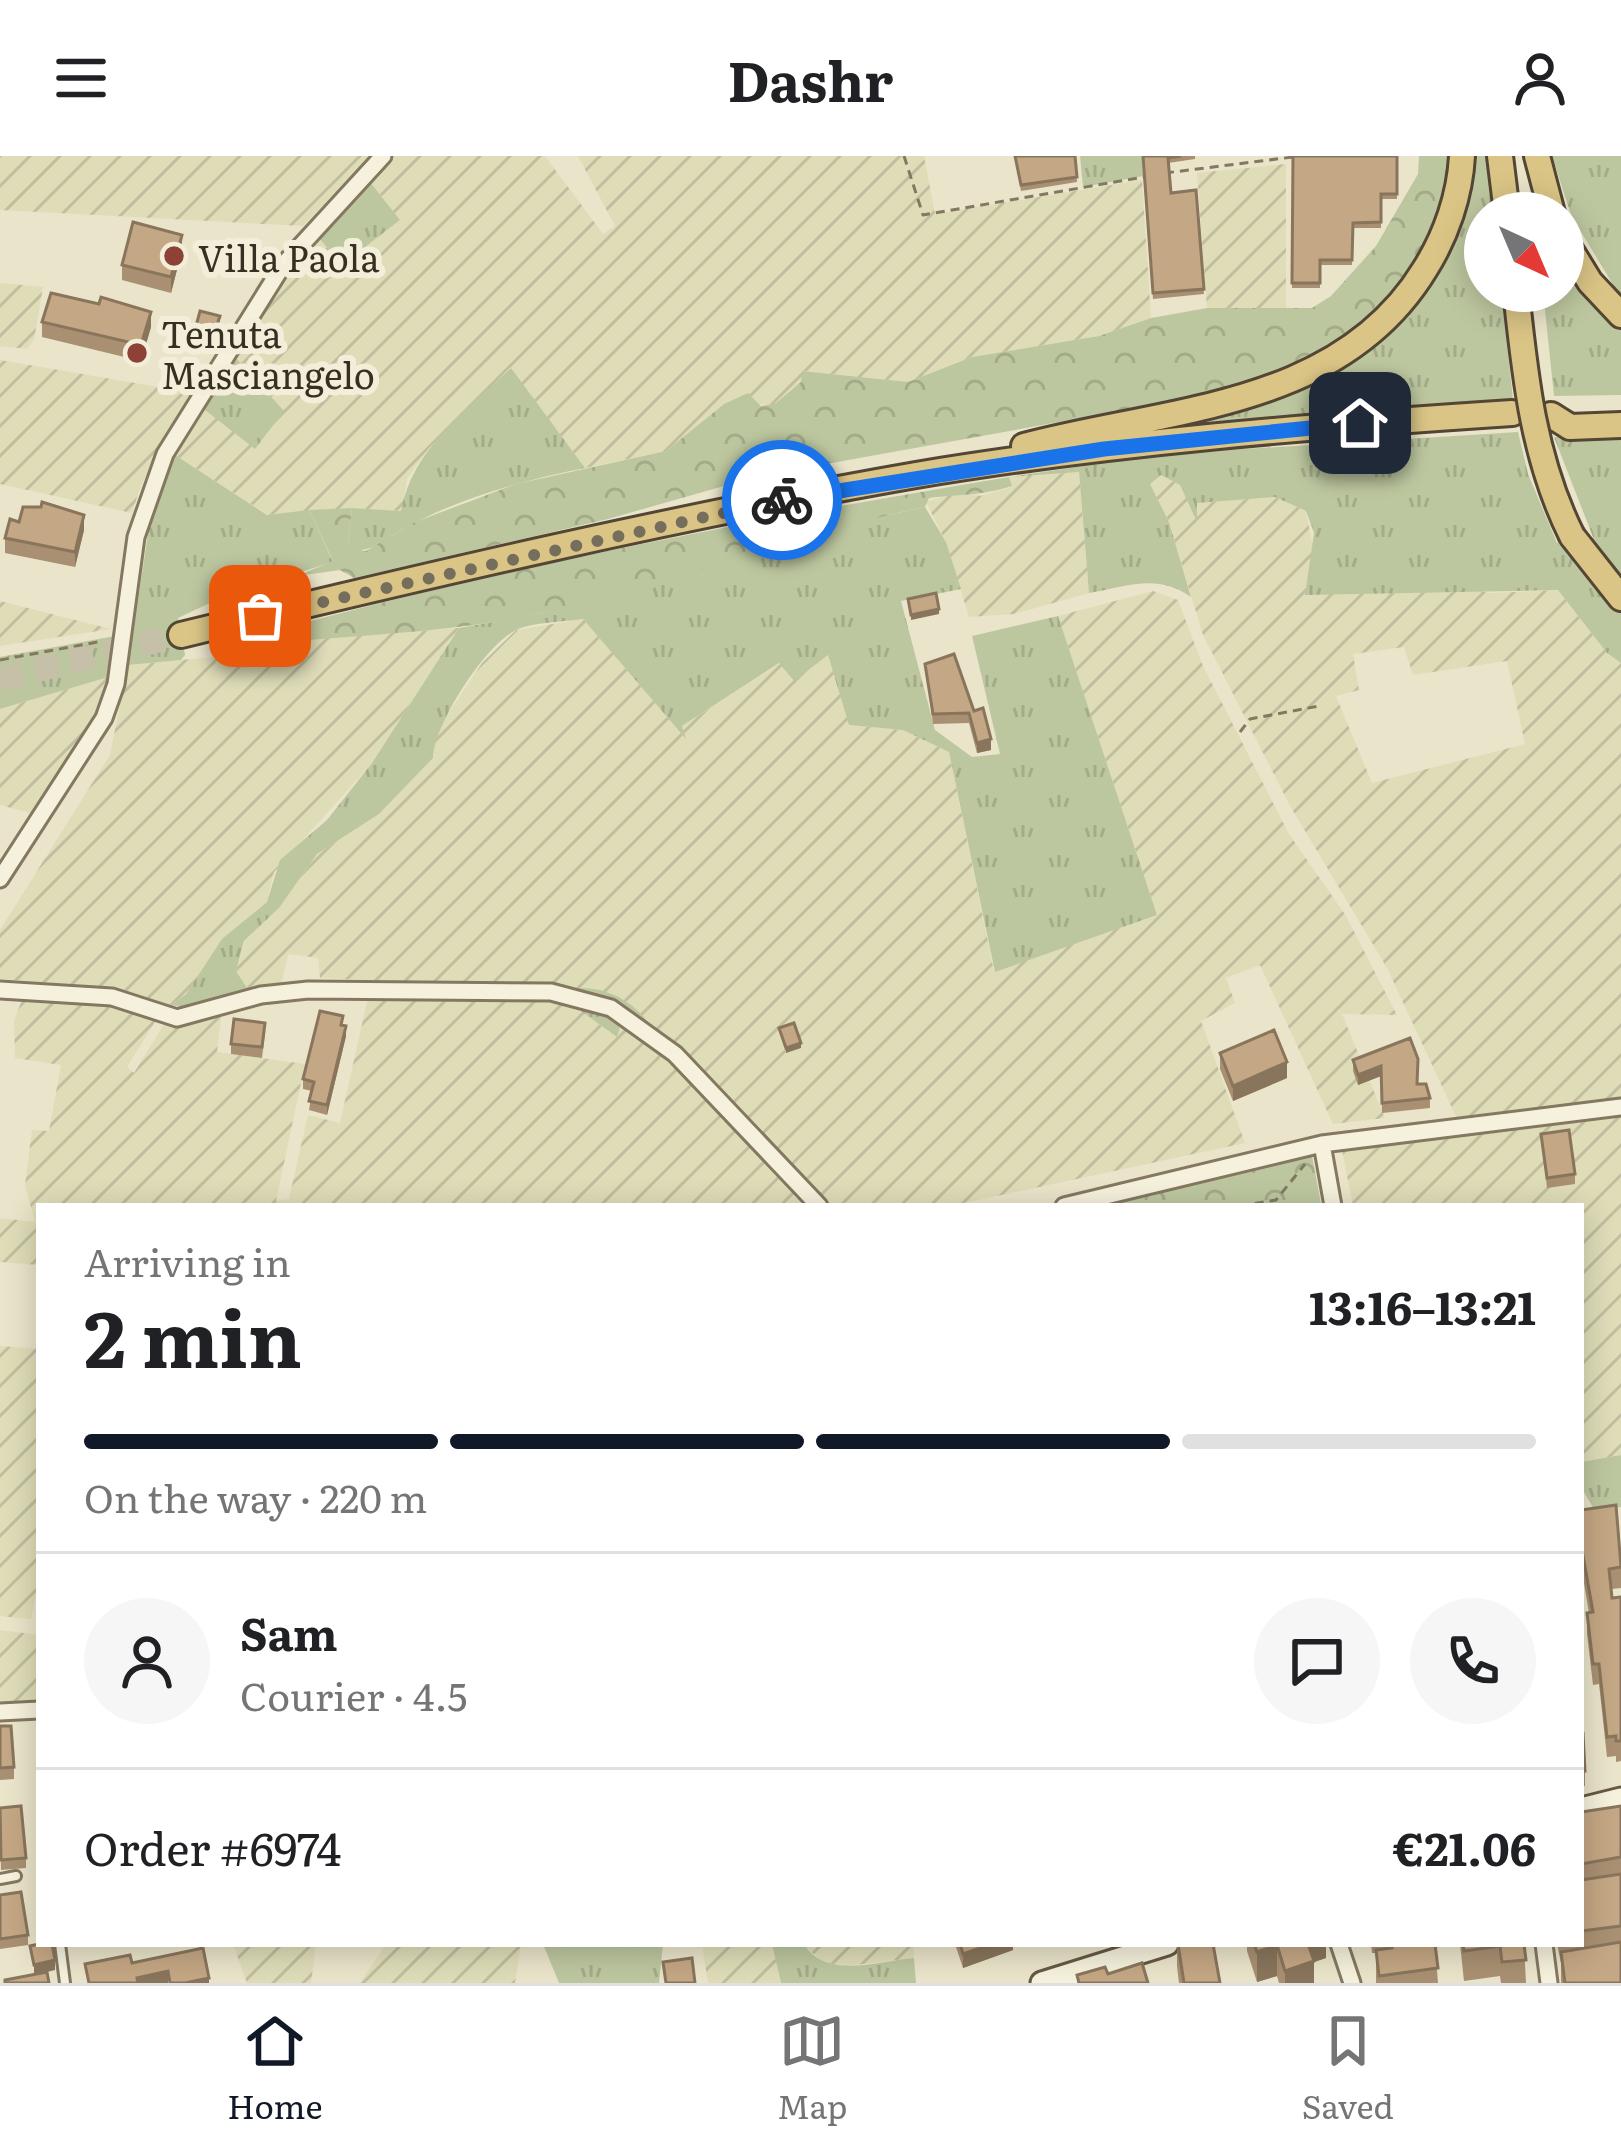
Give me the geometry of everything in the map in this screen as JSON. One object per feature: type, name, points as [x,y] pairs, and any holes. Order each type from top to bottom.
[{"type":"highway","points":[[920,475],[1095,427],[1264,392],[1322,368],[1358,346],[1417,283],[1445,229],[1462,156]]},
{"type":"highway","points":[[1500,156],[1504,192]]},
{"type":"highway","points":[[1537,156],[1546,192]]},
{"type":"highway","points":[[1584,273],[1621,315]]},
{"type":"highway","points":[[1519,312],[1535,436],[1550,489],[1572,536],[1621,598]]},
{"type":"highway","points":[[1621,409],[1551,413],[1570,427],[1621,424]]},
{"type":"highway","points":[[181,635],[589,539],[920,475],[1194,437],[1512,413]]},
{"type":"main road","points":[[1584,1808],[1621,1799]]},
{"type":"main road","points":[[1042,1983],[1157,1947]]},
{"type":"street","points":[[0,879],[104,718],[122,638],[136,537],[165,454],[283,265],[383,156]]},
{"type":"street","points":[[0,991],[112,997],[177,1018],[261,995],[308,990],[551,992],[611,1008],[675,1054],[817,1203]]},
{"type":"street","points":[[1076,1203],[1322,1144],[1621,1107]]},
{"type":"street","points":[[1322,1144],[1332,1203]]},
{"type":"street","points":[[0,1712],[36,1710]]},
{"type":"street","points":[[1340,1947],[1352,1983]]},
{"type":"street","points":[[1544,1947],[1548,1978]]},
{"type":"lane","points":[[0,1879],[16,1876]]},
{"type":"lane","points":[[60,1947],[65,1983]]},
{"type":"lane","points":[[1548,1978],[1566,1970]]},
{"type":"path","points":[[904,156],[923,215],[1300,156]]},
{"type":"path","points":[[0,660],[122,638]]},
{"type":"path","points":[[1240,732],[1250,719],[1319,706]]},
{"type":"path","points":[[1253,1203],[1280,1197],[1322,1144]]},
{"type":"shaded area","points":[[0,156],[370,156],[303,226],[0,210]]},
{"type":"shaded area","points":[[392,156],[545,156],[603,234],[615,226],[578,156],[924,156],[935,214],[1142,180],[1151,318],[1099,336],[972,357],[908,382],[802,371],[802,382],[776,404],[724,404],[666,451],[585,468],[510,368],[429,448],[407,479],[402,511],[352,508],[268,515],[172,453],[200,406],[283,411],[233,355],[289,269],[319,238],[342,265],[400,220],[370,182]]},
{"type":"shaded area","points":[[1286,164],[1286,311],[1207,308],[1197,173]]},
{"type":"shaded area","points":[[0,283],[43,287],[34,340],[27,349],[0,346]]},
{"type":"shaded area","points":[[0,360],[194,393],[141,485],[132,513],[0,484]]},
{"type":"shaded area","points":[[1079,472],[1089,593],[1014,614],[969,617],[946,542],[926,502],[963,490],[980,496],[1011,487],[1009,477]]},
{"type":"shaded area","points":[[1161,475],[1180,485],[1197,519],[1197,503],[1275,497],[1306,511],[1313,548],[1489,593],[1558,590],[1607,653],[1621,663],[1621,1097],[1458,1121],[1387,968],[1289,804],[1203,635],[1169,522],[1149,483]],"holes":[[[1404,647],[1413,675],[1507,661],[1525,744],[1372,783],[1336,696],[1359,690],[1353,654]]]},
{"type":"shaded area","points":[[1153,591],[1178,600],[1203,666],[1289,834],[1346,916],[1397,1015],[1342,1014],[1385,1118],[1333,1124],[1260,965],[1226,978],[1235,1003],[1201,1021],[1245,1143],[964,1203],[36,1203],[36,1265],[0,1262],[0,1218],[35,1222],[25,1185],[32,1130],[49,1131],[61,1065],[15,1058],[14,1021],[23,997],[110,1000],[158,1017],[127,1067],[134,1073],[167,1019],[222,1010],[217,1052],[305,1064],[276,1201],[289,1199],[308,1115],[340,1123],[369,993],[567,1001],[617,1037],[576,994],[552,988],[320,978],[318,958],[288,954],[282,982],[249,991],[236,971],[245,941],[279,908],[317,854],[379,814],[433,758],[433,736],[482,663],[516,630],[583,619],[684,736],[682,726],[780,663],[829,655],[850,725],[903,730],[949,752],[994,971],[1157,915],[1058,616]]},
{"type":"shaded area","points":[[0,601],[111,629],[0,646]]},
{"type":"shaded area","points":[[459,628],[372,763],[274,872],[267,902],[223,939],[186,994],[171,1005],[115,987],[0,979],[0,930],[110,755],[128,665],[235,655],[266,644]]},
{"type":"shaded area","points":[[112,676],[96,724],[38,815],[0,805],[0,709]]},
{"type":"shaded area","points":[[1621,1115],[1621,1455],[1584,1461],[1584,1203],[1352,1203],[1342,1150]]},
{"type":"shaded area","points":[[0,1346],[36,1349],[36,1593],[31,1619],[0,1616]]},
{"type":"shaded area","points":[[0,1630],[36,1635],[36,1704],[0,1705]]},
{"type":"shaded area","points":[[234,1947],[316,1947],[311,1983],[247,1983]]},
{"type":"shaded area","points":[[384,1947],[521,1947],[515,1983],[360,1983]]},
{"type":"shaded area","points":[[702,1947],[773,1947],[781,1983],[708,1983]]},
{"type":"shaded area","points":[[805,1947],[913,1947],[914,1958],[845,1966],[823,1962]]},
{"type":"green space","points":[[1080,156],[1142,156],[1143,176],[1083,187]]},
{"type":"green space","points":[[1419,156],[1457,156],[1438,239],[1377,323],[1293,374],[1204,396],[759,476],[608,519],[354,578],[340,570],[297,576],[333,561],[309,510],[352,508],[348,541],[354,549],[366,551],[415,522],[516,484],[666,451],[724,404],[748,393],[761,406],[776,403],[801,382],[802,371],[908,382],[972,357],[1099,336],[1151,318],[1207,308],[1312,308],[1331,296],[1376,246],[1418,174]]},
{"type":"green space","points":[[1476,156],[1494,156],[1499,192],[1471,190]]},
{"type":"green space","points":[[1552,156],[1621,156],[1621,298],[1584,237],[1584,192],[1564,192]]},
{"type":"green space","points":[[370,182],[400,220],[342,265],[319,238]]},
{"type":"green space","points":[[1464,214],[1464,312],[1503,312],[1513,399],[1199,424],[1193,414],[1318,381],[1378,344],[1427,290]]},
{"type":"green space","points":[[1584,274],[1621,320],[1621,395],[1554,396],[1545,312],[1584,312]]},
{"type":"green space","points":[[233,355],[284,411],[255,449],[200,406]]},
{"type":"green space","points":[[511,368],[585,468],[470,499],[375,546],[354,550],[348,541],[352,508],[401,511],[429,449]]},
{"type":"green space","points":[[1518,432],[1528,474],[1557,543],[1563,541],[1586,577],[1621,610],[1621,663],[1607,653],[1558,590],[1305,595],[1314,533],[1306,511],[1275,497],[1197,503],[1197,522],[1180,485],[1161,475],[1150,484],[1169,522],[1191,597],[1155,583],[1089,593],[1079,472],[1009,477],[1164,454]]},
{"type":"green space","points":[[1621,436],[1621,579],[1589,541],[1593,537],[1554,437]]},
{"type":"green space","points":[[172,453],[267,515],[309,510],[333,562],[227,595],[178,618],[185,655],[181,660],[128,665],[150,521]]},
{"type":"green space","points":[[1009,477],[1012,486],[929,498],[925,507],[547,612],[442,629],[266,644],[235,655],[232,643],[423,592],[617,549]]},
{"type":"green space","points":[[925,507],[946,542],[961,589],[901,601],[935,730],[972,757],[1000,754],[972,636],[1058,616],[1157,915],[995,972],[949,752],[903,730],[849,725],[828,655],[794,681],[779,663],[682,726],[686,739],[583,619],[523,627],[490,652],[451,707],[433,758],[379,814],[317,854],[279,908],[244,941],[236,971],[249,991],[194,1008],[171,1005],[186,994],[222,939],[267,902],[280,860],[327,820],[372,763],[459,628],[543,613],[813,531]]},
{"type":"green space","points":[[115,636],[112,676],[0,709],[0,657]]},
{"type":"green space","points":[[411,983],[552,988],[576,994],[579,988],[604,991],[637,1010],[658,1041],[622,1020],[617,1037],[567,1001],[410,992]]},
{"type":"green space","points":[[1312,1156],[1321,1203],[1116,1203]]},
{"type":"green space","points":[[1621,1455],[1621,1507],[1595,1511],[1584,1492],[1584,1461]]},
{"type":"green space","points":[[544,1947],[663,1947],[659,1983],[559,1983]]},
{"type":"green space","points":[[773,1947],[806,1947],[825,1962],[839,1965],[914,1958],[916,1983],[781,1983]]},
{"type":"building","points":[[1015,156],[1075,156],[1077,177],[1021,185]]},
{"type":"building","points":[[1143,156],[1181,156],[1168,158],[1171,193],[1196,190],[1204,289],[1153,293]]},
{"type":"building","points":[[1293,156],[1397,156],[1397,194],[1381,194],[1381,222],[1353,223],[1352,260],[1320,260],[1320,283],[1292,283]]},
{"type":"building","points":[[133,222],[182,235],[171,277],[122,265]]},
{"type":"building","points":[[51,293],[99,304],[101,297],[151,312],[141,345],[42,322]]},
{"type":"building","points":[[200,311],[220,316],[215,331],[196,326]]},
{"type":"building","points":[[42,502],[84,515],[75,552],[5,538],[10,519],[19,522],[23,507],[41,507]]},
{"type":"building","points":[[936,593],[939,609],[911,615],[908,599]]},
{"type":"building","points":[[954,654],[974,711],[983,708],[991,739],[977,743],[969,713],[933,714],[925,664]]},
{"type":"building","points":[[320,1011],[343,1016],[341,1025],[346,1026],[327,1105],[309,1101],[314,1082],[303,1079]]},
{"type":"building","points":[[234,1019],[265,1023],[262,1047],[231,1044]]},
{"type":"building","points":[[794,1023],[801,1043],[786,1048],[779,1028]]},
{"type":"building","points":[[1274,1030],[1287,1062],[1233,1086],[1220,1053]]},
{"type":"building","points":[[1410,1038],[1418,1059],[1417,1084],[1426,1084],[1430,1098],[1382,1103],[1381,1066],[1358,1075],[1353,1060]]},
{"type":"building","points":[[1569,1130],[1575,1174],[1547,1178],[1541,1134]]},
{"type":"building","points":[[1616,1505],[1621,1567],[1609,1569],[1612,1598],[1621,1597],[1621,1741],[1607,1737],[1599,1664],[1593,1664],[1584,1510]]},
{"type":"building","points":[[0,1726],[11,1726],[14,1767],[0,1768]]},
{"type":"building","points":[[21,1806],[26,1858],[1,1860],[0,1808]]},
{"type":"building","points":[[1621,1806],[1621,1857],[1584,1863],[1584,1812]]},
{"type":"building","points":[[1621,1874],[1621,1926],[1584,1931],[1584,1880]]},
{"type":"building","points":[[21,1892],[28,1935],[0,1939],[0,1895]]},
{"type":"building","points":[[1621,1942],[1621,1983],[1565,1983],[1561,1952]]},
{"type":"building","points":[[30,1946],[53,1947],[55,1960],[34,1965]]},
{"type":"building","points":[[1178,1947],[1214,1947],[1220,1983],[1184,1983]]},
{"type":"building","points":[[1278,1947],[1309,1947],[1314,1961],[1285,1971]]},
{"type":"building","points":[[1435,1947],[1438,1968],[1379,1976],[1376,1950]]},
{"type":"building","points":[[1500,1947],[1524,1947],[1526,1960],[1502,1962]]},
{"type":"building","points":[[203,1948],[209,1978],[170,1983],[168,1971],[137,1978],[138,1983],[89,1983],[85,1964],[130,1955],[132,1963]]},
{"type":"building","points":[[692,1958],[695,1983],[666,1983],[663,1962]]},
{"type":"building","points":[[1142,1963],[1148,1983],[1079,1983],[1077,1975],[1105,1967],[1108,1974]]},
{"type":"building","points":[[47,1972],[49,1983],[5,1983],[5,1980]]},
{"type":"tunnel","points":[[0,679],[181,635]]},
{"type":"way so far","points":[[260,616],[589,539],[782,500]]},
{"type":"place","name":"Villa Paola","points":[[174,256]]},
{"type":"place","name":"Tenuta Masciangelo","points":[[137,353]]},
{"type":"route","points":[[782,500],[920,475],[1194,437],[1360,423]]}]
